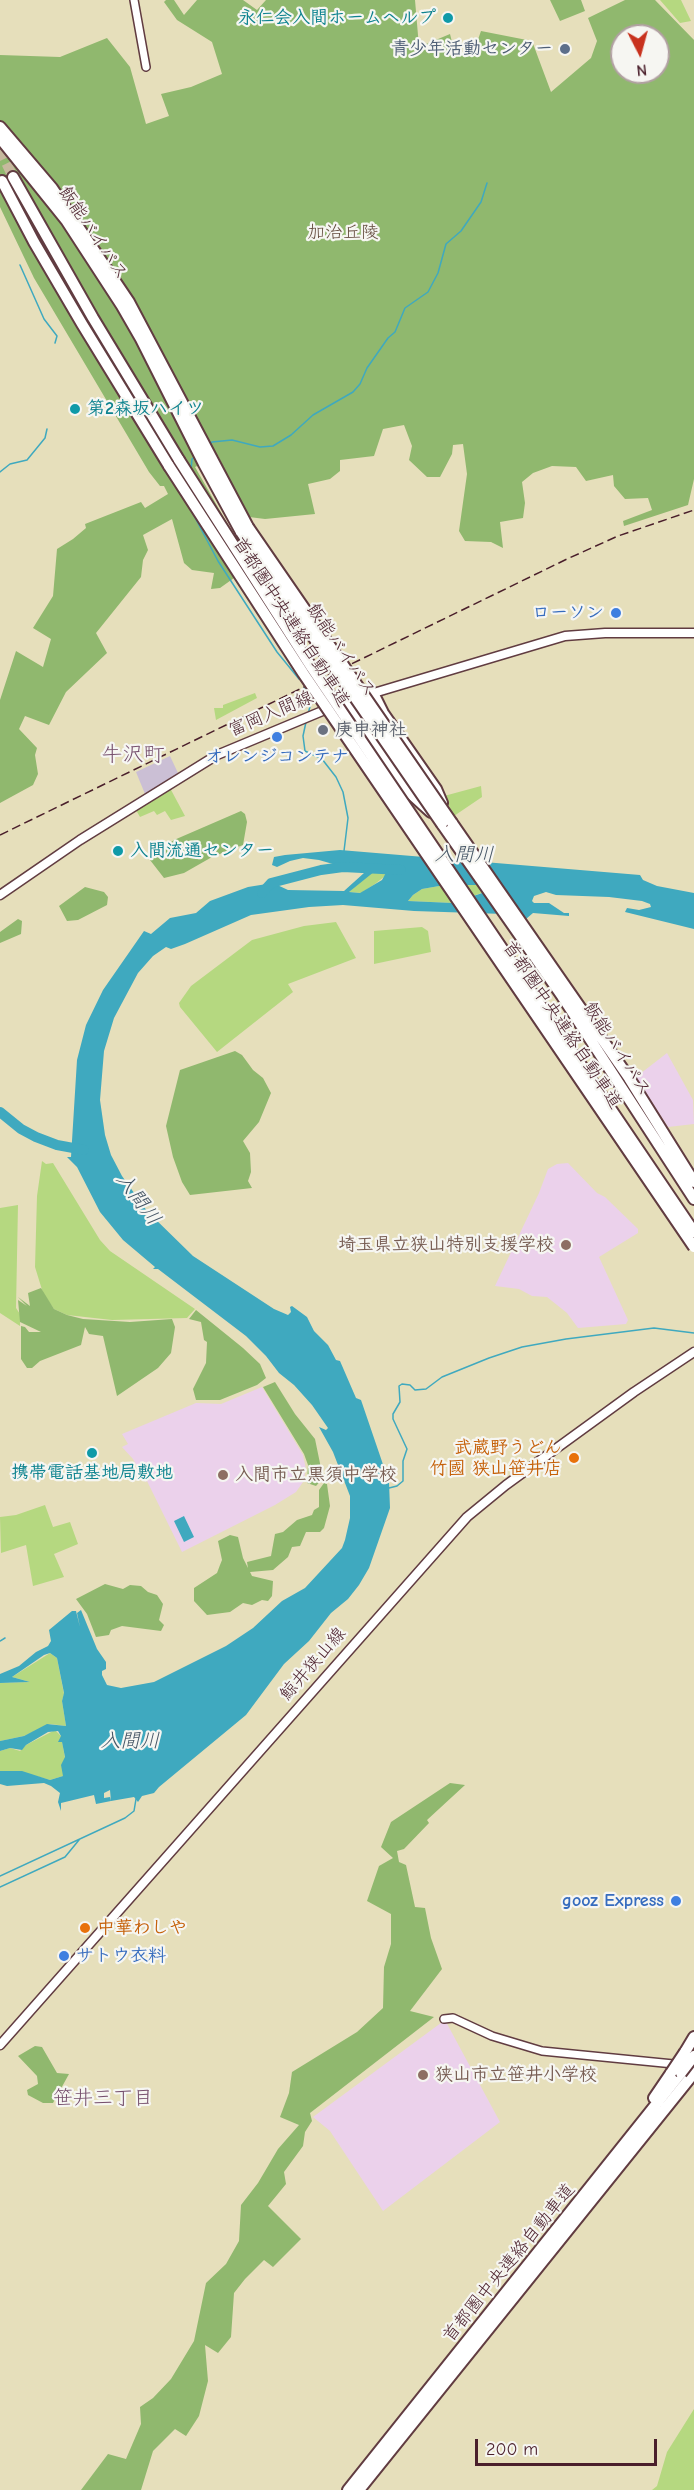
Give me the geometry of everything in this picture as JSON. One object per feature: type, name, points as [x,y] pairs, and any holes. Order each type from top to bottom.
[{"type":"highway","name":"飯能バイパス","points":[[0,127],[52,188],[129,302],[149,335],[192,433]]},
{"type":"highway","name":"飯能バイパス","points":[[0,138],[66,219],[122,306],[245,530],[444,820],[630,1078],[694,1182]]},
{"type":"highway","name":"首都圏中央連絡自動車道","points":[[7,179],[93,318],[174,463],[303,673],[694,1247]]},
{"type":"highway","name":"首都圏中央連絡自動車道","points":[[174,463],[694,1232]]},
{"type":"highway","points":[[373,693],[383,713],[436,789],[444,820]]},
{"type":"highway","points":[[347,701],[410,793],[444,820]]},
{"type":"highway","name":"飯能バイパス","points":[[536,950],[694,1199]]},
{"type":"highway","name":"首都圏中央連絡自動車道","points":[[359,2490],[687,2072],[694,2037]]},
{"type":"highway","name":"首都圏中央連絡自動車道","points":[[348,2490],[687,2072]]},
{"type":"main road","name":"富岡入間線","points":[[0,895],[80,840],[217,755],[347,701],[565,636],[605,633],[694,633]]},
{"type":"main road","name":"鯨井狭山線","points":[[0,2045],[467,1517],[506,1485],[634,1392],[694,1352]]},
{"type":"street","points":[[134,0],[146,67]]},
{"type":"street","points":[[444,2019],[453,2018],[500,2039],[542,2051],[687,2072]]},
{"type":"shaded area","points":[[170,756],[178,773],[145,794],[136,772]]},
{"type":"shaded area","points":[[667,1053],[693,1100],[694,1124],[668,1127],[636,1077]]},
{"type":"shaded area","name":"埼玉県立狭山特別支援学校","points":[[568,1163],[597,1193],[605,1197],[638,1229],[638,1233],[599,1257],[628,1320],[626,1324],[578,1328],[567,1313],[547,1297],[532,1296],[519,1289],[495,1286],[548,1169],[557,1164]]},
{"type":"shaded area","name":"入間市立黒須中学校","points":[[262,1387],[303,1455],[306,1469],[303,1482],[296,1492],[275,1505],[182,1552],[147,1481],[145,1482],[133,1459],[122,1447],[128,1444],[122,1434],[196,1403],[221,1404]]},
{"type":"shaded area","name":"狭山市立笹井小学校","points":[[445,2020],[500,2122],[383,2211],[330,2131],[313,2117]]},
{"type":"green space","name":"加治丘陵","points":[[166,0],[174,0],[184,15],[197,0],[243,0],[257,10],[266,0],[415,0],[419,47],[450,34],[455,54],[474,51],[481,31],[532,41],[551,92],[591,58],[597,41],[588,18],[625,0],[655,0],[694,40],[694,479],[688,505],[624,526],[623,521],[652,510],[648,498],[625,499],[614,486],[613,475],[586,481],[576,467],[552,466],[533,473],[522,482],[525,503],[523,518],[500,522],[503,548],[491,542],[465,541],[459,531],[467,474],[463,444],[453,445],[452,454],[440,477],[427,477],[409,460],[412,446],[404,425],[383,429],[374,456],[340,460],[340,471],[330,479],[308,484],[315,514],[265,519],[249,517],[218,456],[195,467],[232,532],[230,571],[234,578],[220,588],[211,589],[214,573],[192,570],[184,563],[172,519],[143,535],[148,550],[143,560],[141,577],[96,633],[107,653],[66,692],[49,725],[25,716],[19,729],[37,748],[35,755],[38,774],[33,785],[0,803],[0,700],[16,651],[43,667],[51,639],[33,628],[53,596],[57,549],[86,528],[85,524],[141,502],[145,508],[168,494],[164,486],[160,486],[149,472],[34,278],[0,207],[0,55],[60,57],[107,38],[130,67],[146,124],[169,116],[161,94],[191,87],[222,74],[212,42],[177,20],[164,2]]},
{"type":"green space","points":[[550,0],[581,0],[585,11],[560,21]]},
{"type":"green space","points":[[660,0],[681,0],[691,21],[680,23]]},
{"type":"green space","points":[[255,693],[257,698],[216,720],[214,708],[223,708],[223,705]]},
{"type":"green space","points":[[481,786],[482,797],[454,816],[444,796]]},
{"type":"green space","points":[[170,788],[185,816],[171,820],[165,811],[157,815],[154,811],[140,817],[136,810]]},
{"type":"green space","points":[[241,811],[245,814],[247,822],[243,845],[212,857],[184,873],[164,878],[150,860],[152,855],[174,840]]},
{"type":"green space","points":[[386,867],[388,869],[385,876],[375,884],[361,893],[349,892],[372,871]]},
{"type":"green space","points":[[445,885],[490,885],[490,890],[453,903],[408,901],[422,889]]},
{"type":"green space","points":[[85,887],[104,892],[108,897],[107,905],[78,920],[67,921],[59,906]]},
{"type":"green space","points":[[18,919],[22,921],[21,934],[0,943],[0,932]]},
{"type":"green space","points":[[336,922],[356,958],[288,984],[293,992],[217,1052],[180,1007],[179,1003],[191,986],[252,940],[304,926]]},
{"type":"green space","points":[[422,927],[428,931],[431,952],[374,964],[374,931]]},
{"type":"green space","points":[[235,1051],[242,1055],[253,1070],[263,1078],[271,1093],[259,1122],[243,1141],[250,1153],[251,1172],[248,1181],[252,1188],[190,1195],[182,1182],[173,1157],[166,1126],[180,1070]]},
{"type":"green space","points":[[42,1161],[46,1164],[53,1163],[100,1240],[110,1251],[195,1309],[187,1318],[112,1320],[67,1315],[54,1309],[43,1293],[35,1267],[37,1196]]},
{"type":"green space","points":[[18,1205],[16,1308],[20,1314],[20,1326],[0,1313],[0,1208]]},
{"type":"green space","points":[[41,1288],[54,1309],[83,1319],[130,1322],[172,1319],[175,1327],[171,1353],[158,1368],[117,1396],[103,1336],[89,1334],[85,1327],[81,1345],[40,1361],[32,1368],[27,1368],[21,1359],[21,1326],[29,1332],[41,1332],[20,1322],[18,1300],[27,1306],[18,1297],[30,1306],[28,1293]]},
{"type":"green space","points":[[196,1310],[260,1364],[266,1378],[257,1385],[220,1400],[196,1400],[193,1389],[206,1363],[207,1342],[204,1340],[201,1322],[189,1319]]},
{"type":"green space","points":[[275,1382],[295,1414],[315,1439],[323,1478],[316,1486],[307,1483],[308,1465],[304,1454],[263,1387]]},
{"type":"green space","points":[[324,1483],[327,1484],[330,1506],[324,1528],[320,1532],[306,1532],[300,1546],[292,1547],[288,1557],[273,1570],[250,1572],[252,1576],[273,1581],[272,1596],[268,1601],[262,1600],[252,1605],[243,1603],[230,1612],[207,1615],[194,1601],[194,1588],[217,1573],[222,1560],[218,1541],[230,1535],[238,1537],[248,1568],[247,1562],[271,1556],[275,1534],[283,1532],[297,1520],[312,1515],[319,1507],[319,1490]]},
{"type":"green space","points":[[45,1505],[53,1527],[70,1522],[78,1544],[54,1554],[64,1577],[33,1586],[26,1545],[1,1553],[0,1517],[16,1515]]},
{"type":"green space","points":[[105,1584],[123,1589],[130,1585],[141,1586],[157,1595],[163,1604],[159,1620],[164,1625],[161,1631],[122,1626],[111,1630],[109,1635],[96,1637],[87,1614],[76,1599]]},
{"type":"green space","points":[[50,1653],[57,1658],[64,1694],[62,1701],[66,1726],[50,1724],[24,1736],[0,1741],[0,1683],[30,1682],[12,1677]]},
{"type":"green space","points":[[55,1730],[61,1736],[65,1758],[63,1776],[50,1780],[18,1771],[0,1771],[0,1751],[10,1748],[20,1751],[26,1745]]},
{"type":"green space","points":[[450,1783],[465,1785],[427,1820],[429,1823],[404,1849],[397,1851],[399,1862],[406,1865],[415,1907],[425,1908],[431,1938],[442,1969],[410,2011],[434,2017],[310,2113],[312,2121],[305,2132],[303,2146],[284,2172],[286,2184],[268,2206],[301,2239],[273,2267],[264,2260],[234,2293],[231,2337],[218,2353],[205,2345],[208,2381],[199,2416],[186,2436],[175,2429],[153,2451],[141,2490],[81,2490],[108,2454],[126,2459],[141,2424],[140,2407],[153,2398],[171,2379],[194,2341],[206,2283],[226,2264],[239,2241],[241,2205],[258,2183],[278,2149],[299,2125],[280,2117],[289,2093],[292,2072],[357,2032],[383,2008],[384,1967],[391,1944],[391,1914],[367,1901],[379,1866],[393,1858],[381,1847],[391,1822]]},
{"type":"green space","points":[[35,2046],[42,2047],[57,2073],[69,2074],[53,2103],[43,2103],[28,2095],[27,2090],[38,2084],[37,2076],[18,2056]]},
{"type":"green space","points":[[694,2409],[694,2490],[652,2490],[657,2486],[667,2452]]},
{"type":"water","name":"入間川","points":[[340,850],[640,875],[643,880],[657,886],[694,893],[694,929],[625,912],[627,908],[639,910],[651,907],[650,904],[642,901],[556,895],[546,892],[534,896],[532,901],[549,903],[564,913],[569,913],[569,916],[533,913],[526,919],[504,914],[414,911],[343,905],[251,915],[185,944],[171,949],[166,947],[153,956],[138,973],[114,1018],[104,1051],[100,1100],[105,1135],[111,1155],[122,1176],[147,1211],[193,1256],[274,1309],[288,1315],[292,1306],[307,1317],[314,1331],[328,1345],[336,1360],[340,1361],[356,1398],[361,1400],[389,1482],[390,1508],[369,1568],[359,1585],[348,1599],[331,1613],[309,1641],[284,1664],[246,1715],[154,1793],[142,1796],[138,1802],[134,1797],[96,1804],[94,1795],[61,1803],[61,1811],[58,1802],[60,1793],[51,1786],[44,1783],[7,1786],[0,1784],[0,1771],[22,1771],[50,1780],[63,1776],[61,1765],[65,1757],[62,1742],[58,1742],[61,1736],[58,1731],[48,1732],[26,1745],[22,1750],[10,1748],[0,1751],[0,1741],[24,1736],[47,1724],[66,1726],[62,1701],[64,1693],[57,1658],[50,1653],[44,1655],[12,1677],[30,1682],[0,1683],[0,1674],[19,1666],[36,1652],[48,1646],[51,1641],[49,1630],[72,1611],[76,1611],[80,1627],[77,1613],[81,1610],[97,1649],[106,1662],[106,1669],[102,1671],[102,1675],[107,1685],[121,1688],[154,1682],[226,1646],[253,1628],[282,1601],[305,1588],[342,1548],[350,1518],[350,1496],[333,1452],[319,1427],[326,1430],[328,1428],[312,1405],[246,1336],[158,1269],[153,1269],[155,1267],[123,1240],[100,1212],[77,1167],[67,1157],[71,1157],[77,1060],[86,1025],[103,990],[144,931],[151,934],[170,918],[196,913],[210,901],[248,887],[273,883],[288,890],[344,891],[364,873],[319,860],[303,858],[277,867],[272,865],[274,857],[285,855]],"holes":[[[380,867],[388,869],[382,880],[360,893],[349,892]],[[445,885],[490,885],[491,890],[453,903],[408,901],[422,889]],[[110,1790],[111,1801],[110,1797],[104,1798],[104,1793]]]},
{"type":"water","points":[[184,1516],[194,1537],[184,1542],[174,1521]]},
{"type":"waterway","points":[[209,445],[212,442],[232,440],[260,447],[273,446],[291,435],[313,415],[353,392],[360,384],[367,368],[388,338],[395,332],[405,308],[428,292],[438,273],[446,244],[461,231],[481,202],[487,183]]},
{"type":"waterway","points":[[20,265],[44,319],[57,336],[55,343]]},
{"type":"waterway","points":[[0,472],[10,464],[27,460],[45,438],[47,429]]},
{"type":"waterway","points":[[191,470],[192,459],[196,456]]},
{"type":"waterway","points":[[191,510],[218,561],[277,652],[299,679]]},
{"type":"waterway","points":[[304,688],[312,699],[308,714]]},
{"type":"waterway","points":[[306,722],[303,736],[305,751],[322,759],[336,777],[343,792],[348,818],[344,851]]},
{"type":"waterway","name":"入間川","points":[[262,893],[271,883],[321,870],[343,867],[401,870]]},
{"type":"waterway","points":[[0,1112],[21,1129],[36,1137],[57,1145],[84,1150]]},
{"type":"waterway","points":[[389,1488],[403,1481],[403,1461],[407,1449],[393,1419],[393,1414],[400,1402],[399,1386],[402,1384],[410,1385],[415,1390],[426,1389],[442,1377],[489,1358],[522,1347],[566,1339],[654,1328],[694,1333]]},
{"type":"waterway","points":[[0,1641],[5,1638]]},
{"type":"waterway","points":[[0,1876],[125,1818],[134,1811],[136,1799]]},
{"type":"waterway","points":[[0,1887],[65,1857],[79,1840]]},
{"type":"tunnel","points":[[0,150],[13,177]]},
{"type":"railway","points":[[0,835],[567,559],[618,536],[694,510]]},
{"type":"place","name":"永仁会入間ホームヘルプ","points":[[448,18]]},
{"type":"place","name":"青少年活動センター","points":[[565,49]]},
{"type":"place","name":"第2森坂ハイツ","points":[[75,409]]},
{"type":"place","name":"ローソン","points":[[616,613]]},
{"type":"place","name":"庚申神社","points":[[323,730]]},
{"type":"place","name":"オレンジコンテナ","points":[[277,737]]},
{"type":"place","name":"入間流通センター","points":[[118,851]]},
{"type":"place","name":"埼玉県立狭山特別支援学校","points":[[566,1245]]},
{"type":"place","name":"携帯電話基地局敷地","points":[[92,1453]]},
{"type":"place","name":"武蔵野うどん 竹國 狭山笹井店","points":[[574,1458]]},
{"type":"place","name":"入間市立黒須中学校","points":[[223,1475]]},
{"type":"place","name":"gooz Express","points":[[676,1901]]},
{"type":"place","name":"中華わしや","points":[[85,1928]]},
{"type":"place","name":"サトウ衣料","points":[[64,1956]]},
{"type":"place","name":"狭山市立笹井小学校","points":[[423,2075]]},
{"type":"district","name":"牛沢町","points":[[133,755]]},
{"type":"district","name":"笹井三丁目","points":[[103,2098]]}]
